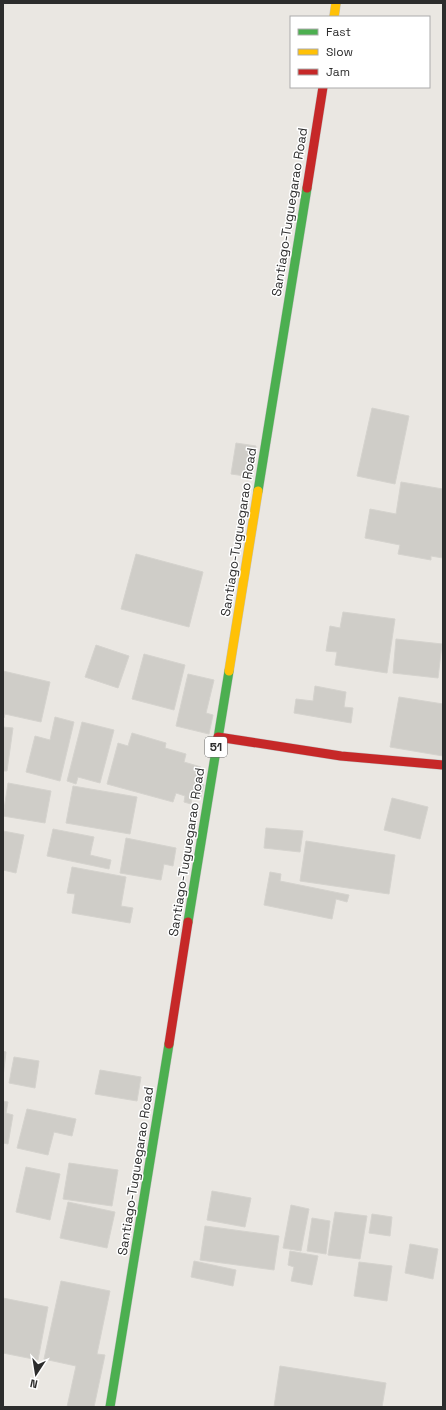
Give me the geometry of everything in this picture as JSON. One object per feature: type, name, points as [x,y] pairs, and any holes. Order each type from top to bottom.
[{"type":"main road","points":[[334,16],[336,3]]},
{"type":"main road","name":"Santiago-Tuguegarao Road","points":[[110,1407],[323,88]]},
{"type":"main road","points":[[218,737],[341,756],[443,765]]},
{"type":"building","points":[[372,408],[409,416],[395,484],[357,476]]},
{"type":"building","points":[[236,443],[256,446],[252,477],[231,474]]},
{"type":"building","points":[[401,482],[443,489],[443,558],[431,556],[431,560],[398,554],[400,545],[365,538],[370,509],[396,514]]},
{"type":"building","points":[[136,554],[203,572],[189,627],[121,609]]},
{"type":"building","points":[[343,612],[395,619],[387,673],[335,665],[337,652],[326,651],[330,626],[340,628]]},
{"type":"building","points":[[396,639],[442,644],[438,678],[393,673]]},
{"type":"building","points":[[96,645],[129,656],[118,688],[85,677]]},
{"type":"building","points":[[144,654],[185,665],[174,710],[132,699]]},
{"type":"building","points":[[3,671],[50,682],[41,722],[5,714],[3,718]]},
{"type":"building","points":[[188,674],[214,680],[206,713],[213,715],[209,734],[176,726]]},
{"type":"building","points":[[315,686],[346,692],[344,707],[353,708],[351,723],[294,713],[296,699],[313,701]]},
{"type":"building","points":[[399,697],[443,704],[443,756],[390,747]]},
{"type":"building","points":[[55,717],[74,722],[60,781],[26,772],[35,736],[50,740]]},
{"type":"building","points":[[82,722],[114,730],[100,783],[78,777],[76,784],[67,781]]},
{"type":"building","points":[[3,727],[13,728],[7,771],[3,771]]},
{"type":"building","points":[[132,733],[166,743],[165,748],[186,754],[184,762],[201,767],[196,783],[204,785],[200,800],[192,798],[191,804],[184,802],[185,796],[176,793],[173,802],[107,784],[118,743],[128,746]]},
{"type":"building","points":[[8,783],[51,791],[45,823],[3,816]]},
{"type":"building","points":[[73,786],[137,797],[130,834],[66,823]]},
{"type":"building","points":[[392,798],[428,807],[420,839],[384,830]]},
{"type":"building","points":[[266,828],[303,831],[300,852],[264,848]]},
{"type":"building","points":[[53,829],[94,837],[90,855],[111,860],[109,869],[47,856]]},
{"type":"building","points":[[3,831],[24,835],[16,873],[3,870]]},
{"type":"building","points":[[126,838],[176,848],[173,866],[164,864],[161,880],[120,873]]},
{"type":"building","points":[[306,841],[395,855],[389,894],[300,881]]},
{"type":"building","points":[[72,867],[126,877],[121,906],[133,908],[130,923],[72,913],[75,894],[67,893]]},
{"type":"building","points":[[270,872],[281,874],[280,881],[349,895],[347,902],[336,899],[332,919],[264,905]]},
{"type":"building","points":[[3,1051],[6,1052],[3,1077]]},
{"type":"building","points":[[14,1057],[39,1061],[35,1088],[9,1083]]},
{"type":"building","points":[[100,1070],[141,1077],[137,1101],[95,1094]]},
{"type":"building","points":[[3,1101],[8,1102],[6,1113],[13,1115],[8,1144],[3,1143]]},
{"type":"building","points":[[27,1109],[76,1119],[72,1136],[54,1132],[48,1155],[17,1148]]},
{"type":"building","points":[[69,1163],[118,1170],[112,1206],[63,1199]]},
{"type":"building","points":[[26,1167],[60,1174],[50,1220],[16,1212]]},
{"type":"building","points":[[212,1191],[251,1198],[245,1227],[207,1220]]},
{"type":"building","points":[[68,1202],[115,1212],[107,1248],[60,1238]]},
{"type":"building","points":[[291,1205],[309,1209],[301,1251],[283,1248]]},
{"type":"building","points":[[335,1212],[367,1216],[360,1259],[328,1255]]},
{"type":"building","points":[[372,1214],[392,1217],[390,1236],[369,1233]]},
{"type":"building","points":[[312,1218],[330,1221],[326,1254],[307,1251]]},
{"type":"building","points":[[205,1226],[279,1236],[274,1270],[200,1260]]},
{"type":"building","points":[[410,1244],[438,1249],[433,1279],[405,1273]]},
{"type":"building","points":[[290,1251],[318,1256],[312,1285],[291,1281],[294,1267],[288,1265]]},
{"type":"building","points":[[194,1261],[236,1270],[233,1286],[191,1277]]},
{"type":"building","points":[[359,1262],[392,1266],[387,1301],[354,1296]]},
{"type":"building","points":[[61,1281],[110,1291],[97,1354],[105,1355],[94,1407],[67,1407],[76,1366],[44,1359]]},
{"type":"building","points":[[3,1298],[48,1307],[38,1360],[3,1353]]},
{"type":"building","points":[[280,1366],[386,1383],[382,1407],[274,1407]]},
{"type":"traffic: fast","points":[[258,491],[307,188]]},
{"type":"traffic: fast","points":[[188,922],[229,671]]},
{"type":"traffic: fast","points":[[110,1407],[169,1044]]},
{"type":"traffic: slow","points":[[334,16],[336,3]]},
{"type":"traffic: slow","points":[[229,671],[258,491]]},
{"type":"traffic: jam","points":[[307,188],[323,88]]},
{"type":"traffic: jam","points":[[218,737],[341,756],[443,765]]},
{"type":"traffic: jam","points":[[169,1044],[188,922]]}]
